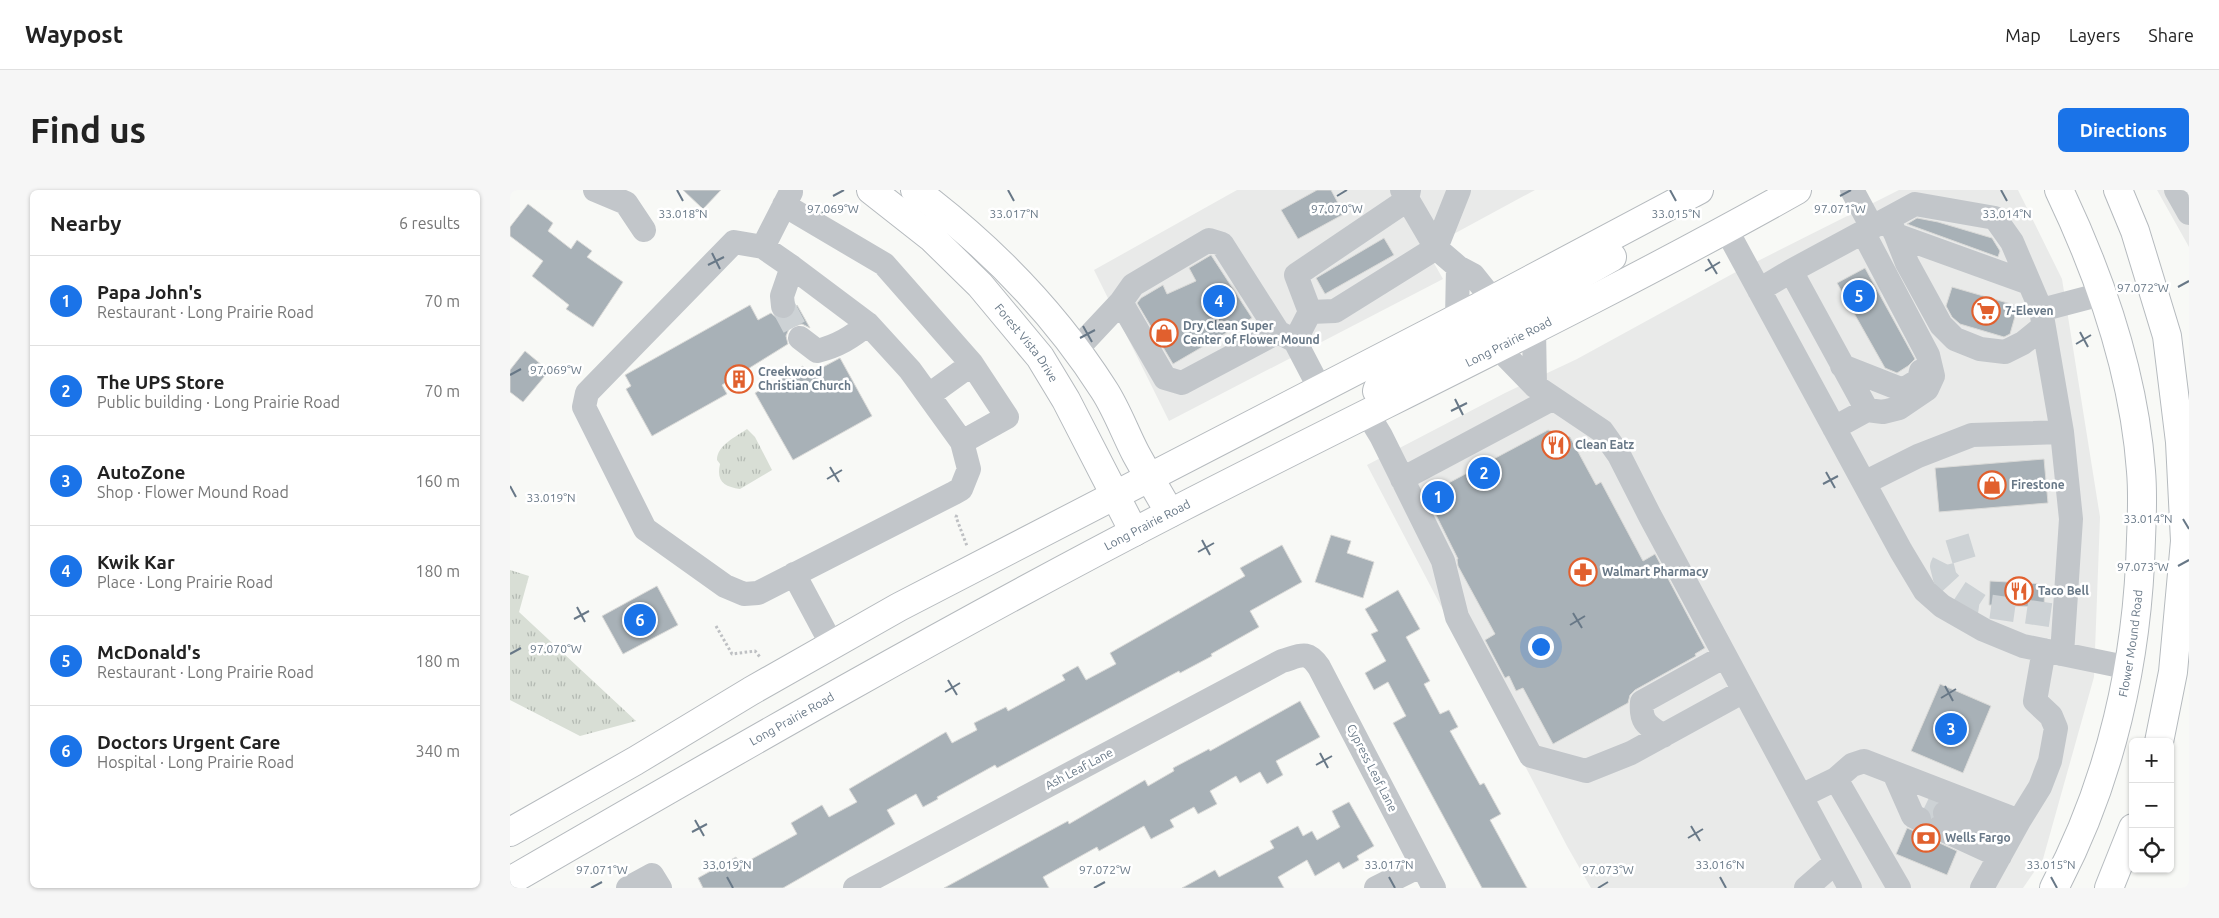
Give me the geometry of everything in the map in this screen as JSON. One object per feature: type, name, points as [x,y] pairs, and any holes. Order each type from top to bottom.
[{"type":"main road","name":"Forest Vista Drive","points":[[870,190],[932,238],[980,285],[1040,357],[1066,400],[1134,532]]},
{"type":"main road","points":[[915,190],[981,242],[1076,350],[1105,391],[1170,514]]},
{"type":"main road","points":[[510,832],[635,762],[832,645],[942,584],[1493,300],[1699,190]]},
{"type":"main road","name":"Long Prairie Road","points":[[510,881],[903,655],[1134,532],[1534,329],[1797,190]]},
{"type":"main road","name":"Flower Mound Road","points":[[2054,886],[2078,836],[2108,756],[2130,668],[2140,577],[2141,472],[2134,413],[2120,351],[2080,234],[2059,190]]},
{"type":"main road","points":[[2118,190],[2135,231],[2181,386],[2180,442],[2185,541],[2181,674],[2160,738]]},
{"type":"main road","points":[[1498,347],[1503,323],[1511,315],[1635,244],[1669,207]]},
{"type":"main road","points":[[1368,413],[1378,388],[1469,339],[1480,330],[1493,300]]},
{"type":"main road","points":[[2130,668],[2181,674]]},
{"type":"main road","points":[[2109,888],[2129,838]]},
{"type":"street","points":[[595,190],[626,203],[644,230]]},
{"type":"street","points":[[1852,190],[1907,263],[1941,325],[1955,339],[1980,349],[2005,352],[2023,343],[2042,318],[2102,294]]},
{"type":"street","points":[[1121,302],[1165,378],[1182,383],[1287,336],[1310,312],[1335,310],[1436,248],[1463,191]]},
{"type":"street","points":[[1310,312],[1296,274],[1406,193],[1436,248],[1458,268],[1473,275],[1493,300]]},
{"type":"street","points":[[762,247],[788,197],[884,264],[972,364],[1008,417],[962,442]]},
{"type":"street","points":[[1759,290],[1791,271],[1880,228],[1915,204],[1995,218],[2012,242],[2029,283],[2042,318],[2062,432],[2071,519],[2053,652],[2035,701],[2050,716],[2056,728],[2050,761],[2040,787],[1982,888]]},
{"type":"street","points":[[1842,366],[1903,390],[1919,380],[1923,362],[1886,298],[1877,260],[1880,228]]},
{"type":"street","points":[[1880,228],[2029,283]]},
{"type":"street","points":[[1726,229],[1912,571],[1925,590],[1942,606],[1984,630],[2023,646],[2130,668]]},
{"type":"street","points":[[1076,350],[1121,302],[1133,285],[1208,240],[1222,244],[1287,336],[1320,389]]},
{"type":"street","points":[[734,242],[762,247],[868,324],[910,370],[962,442],[969,469],[961,489],[954,493],[758,593],[744,594],[734,591],[646,529],[584,407],[587,393],[734,242]]},
{"type":"street","points":[[1834,428],[1867,410],[1883,412],[1899,408],[1927,389],[1933,376],[1928,355],[1877,260]]},
{"type":"street","points":[[783,306],[782,296],[792,267]]},
{"type":"street","points":[[1457,318],[1458,268]]},
{"type":"street","points":[[1791,271],[1867,410]]},
{"type":"street","points":[[800,338],[817,351],[846,341],[868,324]]},
{"type":"street","points":[[1534,329],[1544,393]]},
{"type":"street","points":[[1498,347],[1544,393],[1602,431],[1619,455],[1850,888]]},
{"type":"street","points":[[929,395],[972,364]]},
{"type":"street","points":[[1402,479],[1544,393]]},
{"type":"street","points":[[1368,413],[1443,562],[1457,617],[1531,756],[1586,772],[1631,753],[1744,691]]},
{"type":"street","points":[[1864,483],[1918,456],[1972,435],[2062,432]]},
{"type":"street","points":[[794,574],[832,645]]},
{"type":"street","name":"Cypress Leaf Lane","points":[[1304,654],[1313,658],[1319,667],[1434,888]]},
{"type":"street","name":"Ash Leaf Lane","points":[[855,888],[1282,662],[1304,654]]},
{"type":"street","points":[[1663,736],[1648,726],[1641,715],[1642,702],[1726,656]]},
{"type":"street","points":[[1801,796],[1836,779],[1852,765],[1864,761],[1899,775],[2009,839]]},
{"type":"street","points":[[1899,775],[1918,790],[1934,812],[2009,839]]},
{"type":"street","points":[[1836,779],[1899,888]]},
{"type":"street","points":[[1806,888],[1836,862]]},
{"type":"street","points":[[1376,888],[1422,866]]},
{"type":"street","points":[[628,888],[656,881]]},
{"type":"path","points":[[954,493],[959,507],[956,517],[967,546]]},
{"type":"path","points":[[716,626],[732,654],[755,651],[760,657]]},
{"type":"shaded area","points":[[1237,190],[1535,190],[1426,249],[1443,279],[1169,421],[1094,270]]},
{"type":"shaded area","points":[[1899,190],[2018,190],[2062,279],[2100,517],[2094,677],[2043,859],[2023,888],[1591,888],[1567,846],[1367,465],[1505,393],[1577,359],[1734,273]]},
{"type":"shaded area","points":[[2157,190],[2189,190],[2189,247]]},
{"type":"green space","points":[[747,429],[755,437],[772,470],[740,489],[730,487],[720,479],[718,455],[724,446]]},
{"type":"green space","points":[[510,570],[529,576],[519,612],[636,721],[580,736],[510,700]]},
{"type":"building","points":[[683,190],[721,190],[703,209]]},
{"type":"building","points":[[1317,190],[1331,190],[1344,214],[1298,239],[1281,210]]},
{"type":"building","points":[[528,204],[553,223],[548,231],[571,249],[577,240],[592,251],[587,257],[623,282],[593,327],[566,309],[569,305],[532,276],[543,261],[510,236],[510,227]]},
{"type":"building","points":[[1917,218],[1938,222],[1992,238],[2000,251],[1998,257],[1907,224]]},
{"type":"building","points":[[1384,238],[1394,255],[1325,294],[1316,278]]},
{"type":"building","points":[[1211,255],[1252,318],[1173,364],[1137,303],[1141,298],[1163,285],[1167,294],[1196,281],[1189,268]]},
{"type":"building","points":[[1865,268],[1915,359],[1897,373],[1885,368],[1837,283]]},
{"type":"building","points":[[1952,287],[2018,306],[2010,334],[2004,337],[1960,324],[1952,317],[1946,306]]},
{"type":"building","points":[[750,305],[758,320],[771,313],[778,319],[785,320],[795,312],[797,305],[810,328],[802,324],[789,329],[786,336],[788,344],[722,385],[727,394],[652,436],[626,389],[631,386],[625,375]]},
{"type":"building","points":[[525,351],[549,371],[523,402],[510,392],[510,370]]},
{"type":"building","points":[[840,358],[872,416],[793,460],[755,393],[803,366],[808,375]]},
{"type":"building","points":[[1548,430],[1570,437],[1596,485],[1601,482],[1643,561],[1655,554],[1705,648],[1695,654],[1696,656],[1635,690],[1630,695],[1628,703],[1553,744],[1523,688],[1516,691],[1509,676],[1505,678],[1485,640],[1495,634],[1458,566],[1458,559],[1426,495]]},
{"type":"building","name":"Firestone","points":[[2044,459],[2048,503],[1939,512],[1935,468]]},
{"type":"building","points":[[1331,535],[1351,541],[1347,553],[1374,562],[1363,598],[1315,582]]},
{"type":"building","points":[[1282,545],[1302,582],[1250,611],[1259,627],[1211,654],[1212,656],[1180,673],[1179,671],[997,768],[995,765],[937,797],[938,799],[923,807],[916,794],[887,810],[895,824],[783,888],[703,888],[698,878],[736,857],[741,865],[797,834],[791,823],[822,805],[829,817],[857,802],[849,789],[946,732],[952,743],[977,730],[974,723],[1006,707],[1008,711],[1065,680],[1062,675],[1078,666],[1086,680],[1116,664],[1110,653],[1245,576],[1240,568]]},
{"type":"building","points":[[1990,581],[2045,584],[2044,607],[1989,605]]},
{"type":"building","points":[[657,586],[678,625],[623,654],[602,616]]},
{"type":"building","points":[[1398,590],[1420,629],[1406,637],[1430,681],[1424,684],[1440,714],[1449,710],[1458,727],[1450,731],[1480,785],[1484,783],[1501,814],[1490,820],[1527,888],[1482,888],[1393,723],[1406,716],[1388,682],[1374,690],[1365,673],[1386,661],[1371,634],[1378,631],[1365,609]]},
{"type":"building","points":[[1940,684],[1991,706],[1963,773],[1911,751]]},
{"type":"building","points":[[1300,701],[1320,737],[1276,761],[1283,775],[1267,784],[1260,772],[1240,783],[1236,776],[1210,791],[1217,804],[1198,814],[1194,807],[1170,820],[1174,827],[1151,839],[1144,826],[1099,851],[1097,847],[1043,877],[1049,888],[944,888],[1068,821],[1069,824],[1145,780],[1148,786],[1174,771],[1173,768],[1209,749],[1210,751]]},
{"type":"building","points":[[1349,802],[1374,846],[1357,856],[1359,860],[1343,869],[1339,862],[1315,876],[1307,860],[1278,877],[1284,888],[1182,888],[1215,870],[1219,877],[1274,848],[1270,841],[1298,826],[1303,836],[1312,831],[1317,840],[1340,827],[1332,811]]},
{"type":"building","points":[[1907,828],[1919,833],[1926,831],[1933,840],[1957,851],[1947,875],[1896,854]]},
{"type":"tunnel","points":[[783,306],[800,338]]},
{"type":"tunnel","points":[[1972,545],[1949,552],[1942,566],[1945,578],[1956,590],[1979,605],[2064,617]]},
{"type":"tunnel","points":[[1926,804],[1945,813]]},
{"type":"place","name":"McDonald's","points":[[1859,296]]},
{"type":"place","name":"Kwik Kar","points":[[1219,301]]},
{"type":"place","name":"7-Eleven","points":[[1986,311]]},
{"type":"place","name":"Dry Clean Super Center of Flower Mound","points":[[1164,333]]},
{"type":"place","name":"Creekwood Christian Church","points":[[739,379]]},
{"type":"place","name":"Clean Eatz","points":[[1556,445]]},
{"type":"place","name":"The UPS Store","points":[[1484,473]]},
{"type":"place","name":"Firestone","points":[[1992,485]]},
{"type":"place","name":"Papa John's","points":[[1438,497]]},
{"type":"place","name":"Walmart Pharmacy","points":[[1583,572]]},
{"type":"place","name":"Taco Bell","points":[[2019,591]]},
{"type":"place","name":"Doctors Urgent Care","points":[[640,620]]},
{"type":"place","name":"AutoZone","points":[[1951,729]]},
{"type":"place","name":"Wells Fargo","points":[[1926,838]]}]
